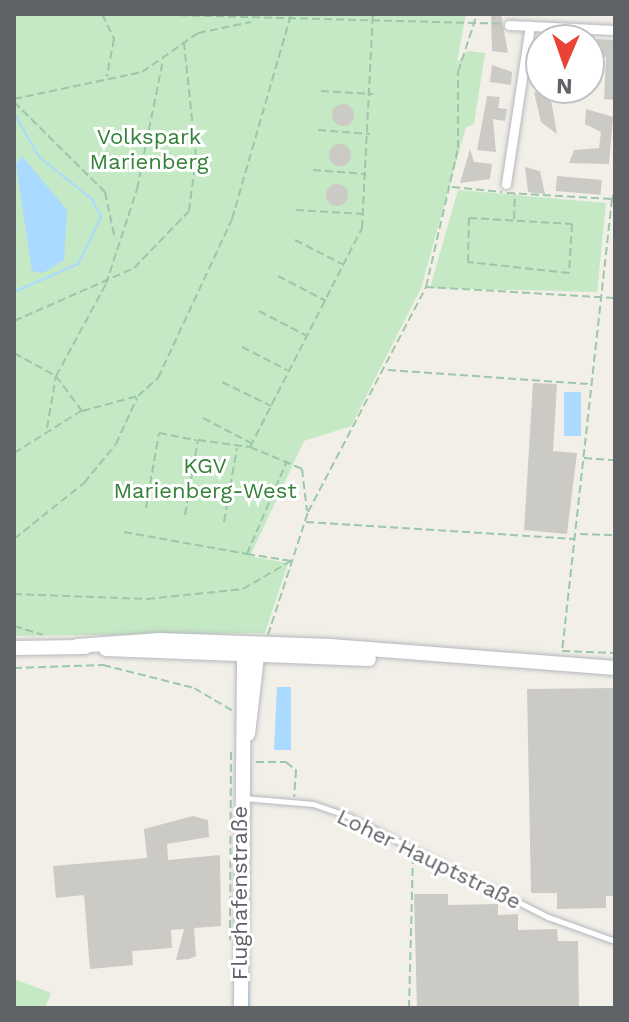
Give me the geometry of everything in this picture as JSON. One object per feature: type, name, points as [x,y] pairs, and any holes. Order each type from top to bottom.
[{"type":"main road","points":[[14,648],[254,648],[615,668]]},
{"type":"main road","name":"Flughafenstraße","points":[[241,1008],[240,717],[254,648]]},
{"type":"main road","name":"Flughafenstraße","points":[[240,778],[254,648]]},
{"type":"street","points":[[509,25],[525,26]]},
{"type":"street","points":[[506,188],[525,60]]},
{"type":"lane","name":"Loher Hauptstraße","points":[[239,798],[294,802],[350,817],[548,917],[615,941]]},
{"type":"path","points":[[102,14],[114,39],[106,77]]},
{"type":"path","points":[[132,14],[255,21],[509,25]]},
{"type":"path","points":[[14,539],[84,483],[116,444],[138,396],[158,378],[232,219],[291,14]]},
{"type":"path","points":[[251,445],[344,265],[365,214],[377,44],[373,14]]},
{"type":"path","points":[[254,648],[292,561],[308,512],[386,370],[426,287],[451,187],[458,72],[470,24],[477,14]]},
{"type":"path","points":[[14,100],[106,77],[130,76],[163,60],[184,43],[255,21]]},
{"type":"path","points":[[14,321],[106,284],[160,248],[189,211],[196,157],[184,43]]},
{"type":"path","points":[[47,428],[56,376],[106,284],[115,239],[137,189],[163,60]]},
{"type":"path","points":[[321,91],[374,94]]},
{"type":"path","points":[[14,100],[105,192],[115,239]]},
{"type":"path","points":[[318,130],[371,134]]},
{"type":"path","points":[[313,170],[367,174]]},
{"type":"path","points":[[451,187],[506,188],[515,193],[612,199]]},
{"type":"path","points":[[615,191],[583,458],[578,534],[574,539],[562,651],[615,653]]},
{"type":"path","points":[[514,221],[515,193]]},
{"type":"path","points":[[296,210],[365,214]]},
{"type":"path","points":[[469,218],[514,221],[572,224],[569,273],[468,262],[469,218]]},
{"type":"path","points":[[295,240],[344,265]]},
{"type":"path","points":[[278,276],[326,301]]},
{"type":"path","points":[[426,287],[615,298]]},
{"type":"path","points":[[259,311],[307,336]]},
{"type":"path","points":[[242,347],[289,372]]},
{"type":"path","points":[[14,353],[56,376],[82,411]]},
{"type":"path","points":[[386,370],[591,384]]},
{"type":"path","points":[[222,382],[271,406]]},
{"type":"path","points":[[14,453],[47,428],[82,411],[138,396]]},
{"type":"path","points":[[203,418],[302,469],[308,512]]},
{"type":"path","points":[[146,508],[159,433],[237,446],[251,445]]},
{"type":"path","points":[[185,515],[198,440]]},
{"type":"path","points":[[224,522],[237,446]]},
{"type":"path","points":[[583,458],[615,460]]},
{"type":"path","points":[[247,554],[287,460]]},
{"type":"path","points":[[304,522],[574,539]]},
{"type":"path","points":[[124,532],[292,561]]},
{"type":"path","points":[[578,534],[615,535]]},
{"type":"path","points":[[14,594],[147,599],[243,589],[292,561]]},
{"type":"path","points":[[14,668],[103,665],[194,688],[240,717]]},
{"type":"path","points":[[244,760],[286,762],[296,770],[294,802]]},
{"type":"path","points":[[409,1008],[413,849]]},
{"type":"green space","name":"Volkspark Marienberg","points":[[14,14],[466,14],[457,62],[468,51],[485,53],[474,124],[466,127],[421,288],[351,426],[304,441],[250,556],[288,563],[265,633],[14,636]]},
{"type":"green space","points":[[458,190],[606,203],[597,292],[430,288]]},
{"type":"green space","points":[[14,979],[51,993],[45,1008],[14,1008]]},
{"type":"water","points":[[22,156],[67,210],[64,260],[43,273],[32,271],[16,164]]},
{"type":"water","points":[[564,392],[581,392],[581,436],[564,436]]},
{"type":"water","points":[[277,687],[291,687],[291,750],[274,750]]},
{"type":"building","points":[[491,14],[501,14],[508,53],[492,51]]},
{"type":"building","points":[[605,39],[615,40],[615,100],[605,99]]},
{"type":"building","points":[[492,65],[512,72],[511,85],[490,82]]},
{"type":"building","points":[[487,96],[500,97],[498,108],[507,109],[505,121],[493,119],[496,152],[477,150]]},
{"type":"building","points":[[343,104],[354,115],[343,126],[332,115]]},
{"type":"building","points":[[537,104],[552,104],[557,134],[541,122]]},
{"type":"building","points":[[586,109],[613,117],[609,164],[569,163],[574,150],[599,148],[601,132],[585,124]]},
{"type":"building","points":[[340,144],[348,147],[351,155],[348,163],[340,166],[332,163],[329,155],[332,147]]},
{"type":"building","points":[[470,149],[474,162],[492,164],[490,179],[460,183]]},
{"type":"building","points":[[525,167],[540,171],[545,194],[528,192]]},
{"type":"building","points":[[557,176],[602,180],[601,195],[556,191]]},
{"type":"building","points":[[337,184],[345,187],[348,195],[345,203],[337,206],[329,203],[326,195],[329,187]]},
{"type":"building","points":[[533,383],[557,384],[553,451],[577,453],[567,534],[524,530]]},
{"type":"building","points":[[615,688],[615,896],[606,896],[606,908],[557,909],[557,893],[531,893],[527,689]]},
{"type":"building","points":[[193,816],[208,820],[209,837],[167,844],[168,860],[220,855],[221,926],[194,928],[196,956],[189,959],[176,960],[184,929],[171,930],[172,948],[132,951],[133,965],[90,969],[84,895],[56,898],[53,866],[147,858],[144,829]]},
{"type":"building","points":[[414,894],[448,894],[448,905],[498,904],[498,915],[518,914],[518,930],[557,929],[558,941],[578,941],[579,1008],[417,1008]]},
{"type":"waterway","points":[[14,113],[39,157],[92,199],[101,217],[78,264],[14,292]]},
{"type":"waterway","points":[[248,966],[249,1008]]},
{"type":"park label","name":"KGV Marienberg-West","points":[[205,478]]}]
